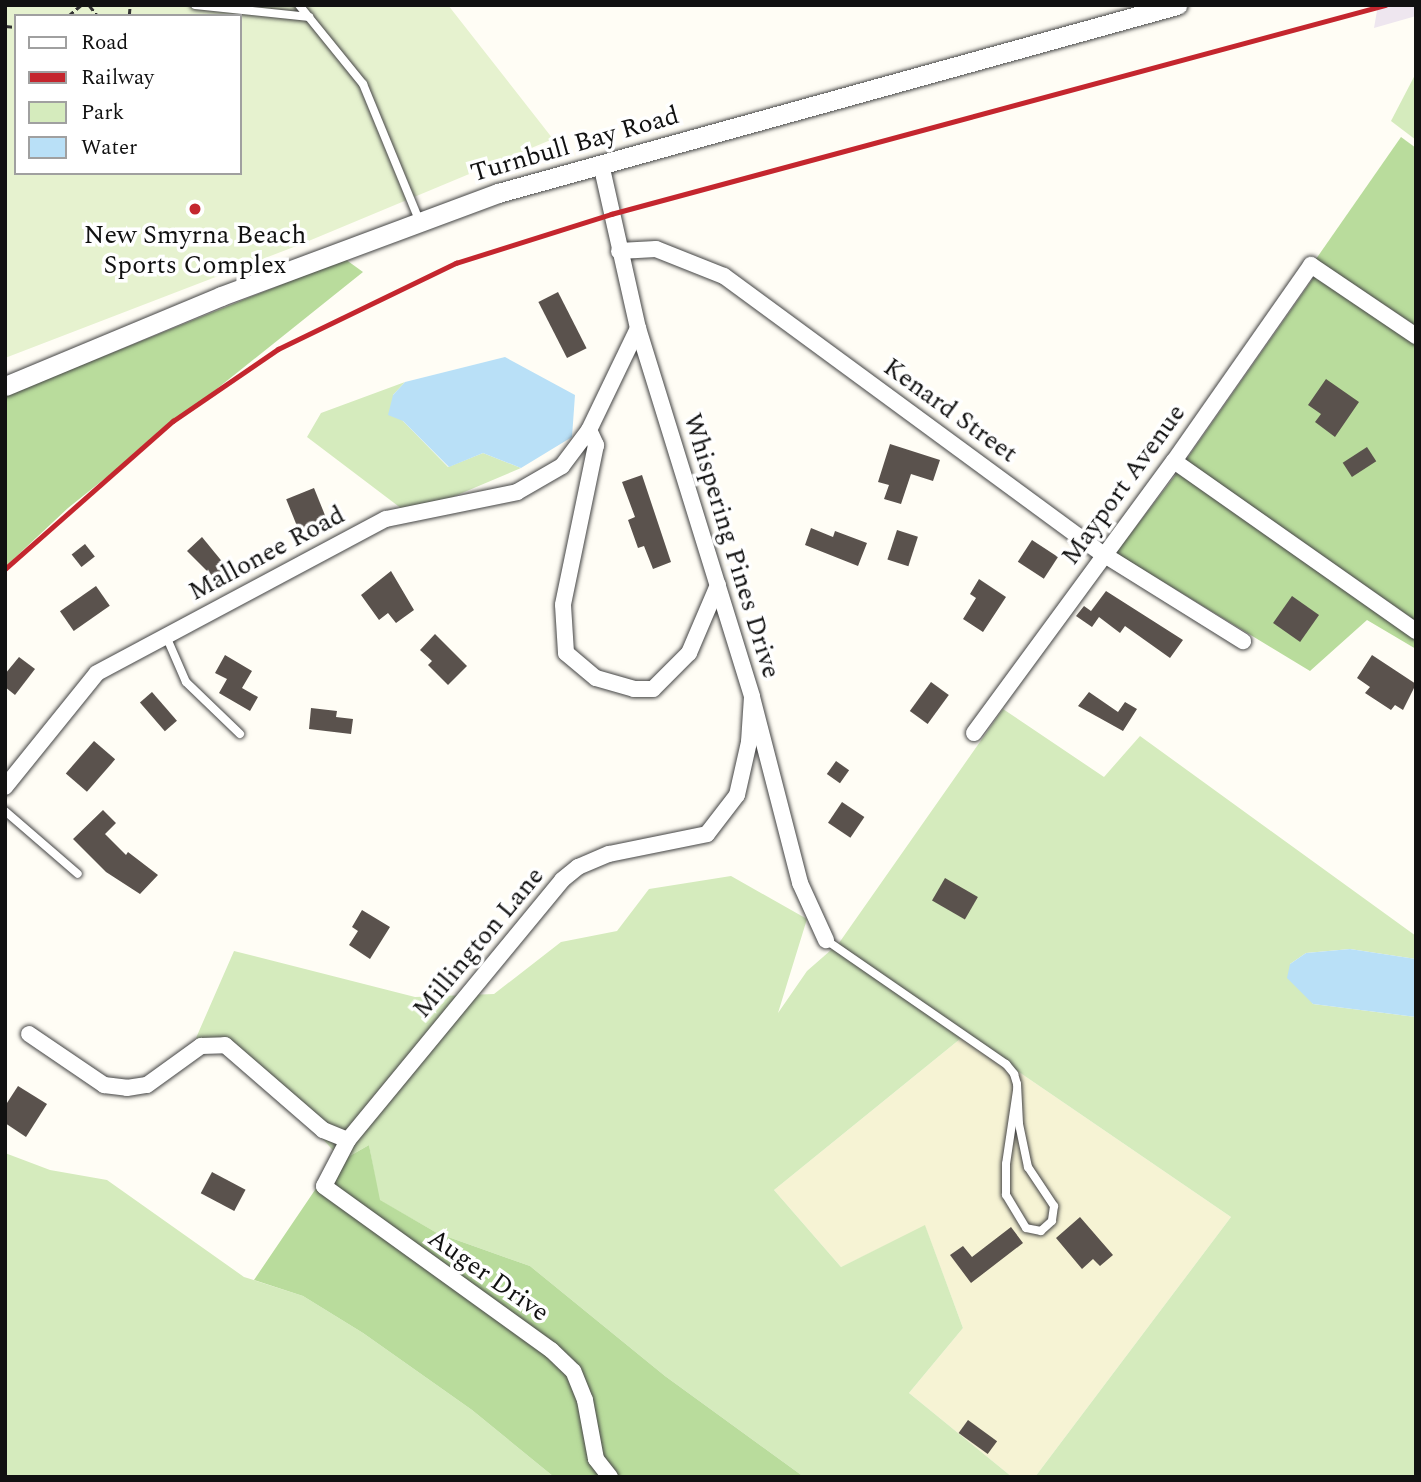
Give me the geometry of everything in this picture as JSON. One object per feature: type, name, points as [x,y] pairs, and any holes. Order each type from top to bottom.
[{"type":"street","name":"Turnbull Bay Road","points":[[5,386],[222,296],[498,193],[1177,5]]},
{"type":"street","name":"Whispering Pines Drive","points":[[601,164],[638,328],[752,697],[800,883],[826,940]]},
{"type":"street","name":"Kenard Street","points":[[619,251],[656,249],[724,276],[1103,554],[1243,640]]},
{"type":"street","name":"Mayport Avenue","points":[[974,733],[1103,554],[1174,461],[1311,265],[1416,335]]},
{"type":"street","name":"Mallonee Road","points":[[5,787],[97,673],[386,519],[517,492],[562,466],[589,430],[638,328]]},
{"type":"street","points":[[589,430],[596,445],[563,605],[566,653],[596,678],[634,689],[653,689],[689,653],[718,585]]},
{"type":"street","points":[[1174,461],[1416,631]]},
{"type":"street","name":"Millington Lane","points":[[348,1140],[562,880],[578,867],[609,855],[708,834],[737,794],[749,743],[752,697]]},
{"type":"street","points":[[29,1034],[104,1085],[127,1088],[147,1085],[201,1046],[225,1045],[323,1130],[348,1140]]},
{"type":"street","name":"Auger Drive","points":[[348,1140],[324,1186],[333,1196],[551,1350],[573,1371],[585,1400],[596,1459],[610,1477]]},
{"type":"lane","points":[[195,5],[309,17]]},
{"type":"lane","points":[[299,5],[371,100],[420,222]]},
{"type":"lane","points":[[166,636],[186,682],[240,734]]},
{"type":"lane","points":[[5,811],[78,874]]},
{"type":"lane","points":[[826,940],[1006,1064],[1014,1074],[1017,1090],[1028,1167],[1054,1206],[1052,1221],[1041,1231],[1026,1227],[1006,1195],[1006,1164],[1017,1090]]},
{"type":"shaded area","points":[[1378,5],[1416,5],[1416,16],[1374,28]]},
{"type":"shaded area","points":[[965,1035],[1231,1217],[1035,1477],[1012,1477],[909,1393],[963,1328],[925,1226],[841,1267],[774,1190]]},
{"type":"green space","name":"New Smyrna Beach Sports Complex","points":[[5,5],[448,5],[553,139],[299,245],[5,358]]},
{"type":"green space","points":[[1416,73],[1416,140],[1391,121]]},
{"type":"green space","points":[[1401,137],[1416,148],[1416,326],[1316,259]]},
{"type":"green space","points":[[345,259],[363,272],[68,508],[5,567],[5,396]]},
{"type":"green space","points":[[1314,277],[1416,345],[1416,621],[1186,460]]},
{"type":"green space","points":[[405,382],[393,395],[403,421],[448,467],[483,453],[521,468],[410,515],[307,437],[321,413]]},
{"type":"green space","points":[[1177,473],[1416,641],[1416,649],[1367,620],[1310,671],[1116,553]]},
{"type":"green space","points":[[1003,709],[1104,777],[1140,736],[1416,936],[1416,959],[1350,949],[1306,953],[1290,964],[1313,1004],[1416,1017],[1416,1477],[1035,1477],[1231,1217],[965,1035],[774,1190],[841,1267],[925,1225],[963,1328],[909,1393],[1012,1477],[804,1477],[665,1376],[530,1266],[437,1233],[379,1200],[369,1145],[348,1157],[338,1156],[263,1072],[196,1038],[234,951],[415,997],[494,994],[561,942],[617,931],[649,889],[731,876],[807,919],[778,1013],[807,971],[839,943]]},
{"type":"green space","points":[[369,1145],[380,1200],[437,1233],[530,1266],[665,1376],[804,1477],[554,1477],[472,1410],[363,1333],[303,1296],[254,1280],[338,1156],[348,1157]]},
{"type":"green space","points":[[5,1153],[50,1170],[107,1180],[244,1277],[303,1296],[363,1333],[472,1410],[554,1477],[5,1477]]},
{"type":"water","points":[[505,357],[575,395],[572,437],[521,468],[483,453],[449,467],[403,421],[388,415],[393,395],[405,382]]},
{"type":"water","points":[[1350,949],[1416,959],[1416,1017],[1313,1004],[1287,978],[1290,964],[1306,953]]},
{"type":"building","points":[[558,292],[587,348],[567,358],[538,302]]},
{"type":"building","points":[[1326,379],[1359,402],[1335,437],[1315,422],[1321,414],[1308,405]]},
{"type":"building","points":[[890,444],[940,460],[933,481],[911,474],[901,504],[884,499],[889,485],[878,482]]},
{"type":"building","points":[[1367,447],[1376,461],[1352,477],[1343,463]]},
{"type":"building","points":[[642,475],[671,562],[653,569],[644,546],[638,548],[628,520],[635,517],[622,482]]},
{"type":"building","points":[[314,488],[327,520],[299,532],[286,499]]},
{"type":"building","points":[[811,528],[833,537],[835,531],[867,543],[858,566],[805,545]]},
{"type":"building","points":[[897,530],[918,537],[908,566],[887,559]]},
{"type":"building","points":[[202,537],[229,570],[218,582],[187,551]]},
{"type":"building","points":[[1032,540],[1058,557],[1044,579],[1018,562]]},
{"type":"building","points":[[85,544],[95,557],[81,567],[72,554]]},
{"type":"building","points":[[391,571],[414,610],[396,623],[388,613],[379,620],[361,595]]},
{"type":"building","points":[[979,579],[1006,597],[983,632],[963,619],[976,598],[970,594]]},
{"type":"building","points":[[96,586],[110,606],[74,631],[60,611]]},
{"type":"building","points":[[1106,591],[1183,640],[1170,658],[1125,626],[1120,633],[1099,617],[1092,627],[1076,616],[1084,606],[1091,611]]},
{"type":"building","points":[[1292,596],[1319,615],[1300,642],[1273,623]]},
{"type":"building","points":[[435,634],[467,666],[448,685],[428,665],[432,661],[420,650]]},
{"type":"building","points":[[225,655],[252,671],[242,688],[258,697],[250,711],[219,693],[227,679],[215,673]]},
{"type":"building","points":[[1372,655],[1416,684],[1403,710],[1395,705],[1391,710],[1365,693],[1370,687],[1357,678]]},
{"type":"building","points":[[19,657],[35,669],[15,695],[5,687],[5,674]]},
{"type":"building","points":[[931,682],[949,695],[928,724],[910,711]]},
{"type":"building","points":[[152,692],[177,721],[165,731],[140,702]]},
{"type":"building","points":[[1089,692],[1118,712],[1125,702],[1137,709],[1123,731],[1078,706]]},
{"type":"building","points":[[311,708],[337,711],[336,717],[353,719],[351,734],[309,729]]},
{"type":"building","points":[[94,741],[115,759],[87,792],[66,773]]},
{"type":"building","points":[[836,761],[849,770],[840,783],[827,774]]},
{"type":"building","points":[[842,802],[864,817],[850,838],[828,823]]},
{"type":"building","points":[[103,810],[116,823],[105,834],[126,855],[128,852],[158,875],[140,894],[106,872],[73,839]]},
{"type":"building","points":[[945,878],[978,897],[965,920],[932,901]]},
{"type":"building","points":[[362,910],[390,927],[370,959],[349,945],[358,931],[352,927]]},
{"type":"building","points":[[18,1086],[47,1104],[26,1137],[5,1123],[5,1106]]},
{"type":"building","points":[[212,1172],[246,1190],[234,1211],[201,1193]]},
{"type":"building","points":[[1080,1217],[1113,1255],[1100,1266],[1093,1259],[1082,1269],[1056,1238]]},
{"type":"building","points":[[1011,1227],[1023,1243],[971,1283],[950,1255],[963,1246],[972,1257]]},
{"type":"building","points":[[968,1420],[997,1441],[988,1454],[959,1433]]},
{"type":"railway","points":[[5,569],[173,421],[278,349],[456,263],[611,214],[1385,5]]},
{"type":"place","name":"New Smyrna Beach Sports Complex","points":[[195,209]]}]
